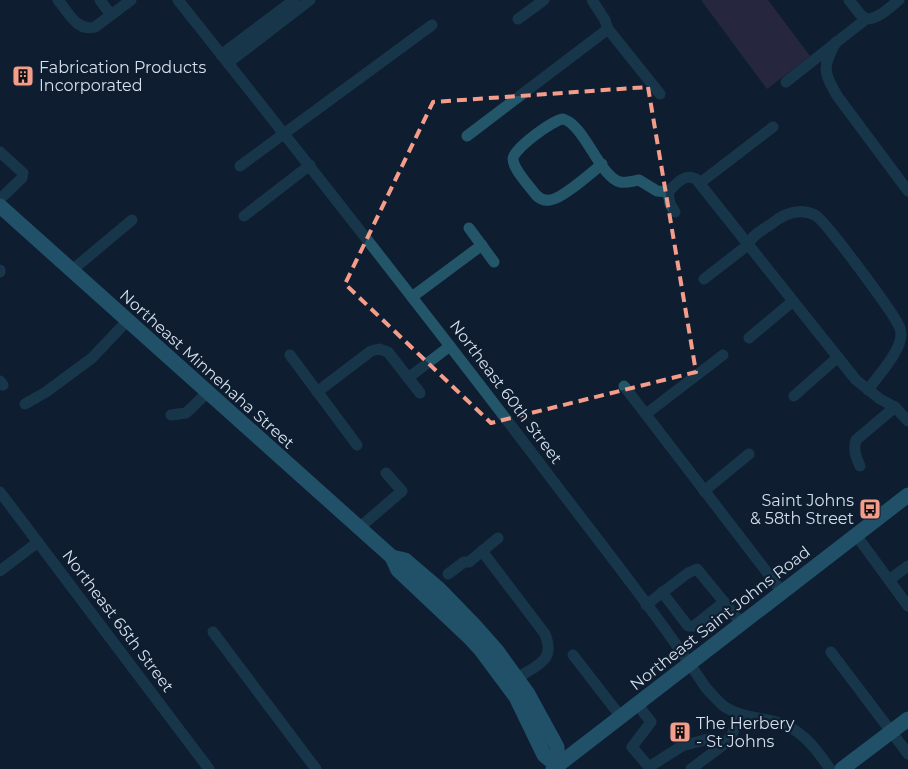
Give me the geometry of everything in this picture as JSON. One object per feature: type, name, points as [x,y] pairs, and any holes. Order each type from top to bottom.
[{"type":"main road","name":"Northeast Minnehaha Street","points":[[0,206],[392,558],[398,570],[481,650],[516,697],[544,755],[556,768]]},
{"type":"main road","name":"Northeast Saint Johns Road","points":[[556,768],[908,495]]},
{"type":"main road","name":"Northeast Minnehaha Street","points":[[392,558],[405,560],[439,589],[474,624],[517,678],[557,747],[556,768]]},
{"type":"main road","points":[[842,769],[908,719]]},
{"type":"street","points":[[58,0],[77,24],[84,28],[95,27],[131,0]]},
{"type":"street","points":[[100,0],[111,15]]},
{"type":"street","name":"Northeast 60th Street","points":[[178,0],[310,165],[450,346],[646,605],[706,688],[725,706],[741,715],[774,721],[800,734],[814,746],[830,769]]},
{"type":"street","points":[[225,59],[294,0]]},
{"type":"street","points":[[225,59],[310,0]]},
{"type":"street","points":[[518,20],[544,0]]},
{"type":"street","points":[[592,0],[605,20],[608,29],[660,94]]},
{"type":"street","points":[[849,0],[866,19]]},
{"type":"street","points":[[786,82],[866,19],[878,16],[899,0]]},
{"type":"street","points":[[240,166],[432,25]]},
{"type":"street","points":[[468,136],[608,29]]},
{"type":"street","points":[[836,42],[826,59],[826,72],[829,83],[908,191]]},
{"type":"street","points":[[602,164],[557,198],[546,201],[536,195],[515,167],[513,158],[520,148],[555,121],[563,119],[573,124],[602,164],[612,178],[618,181],[639,180],[657,191],[668,192],[685,177],[692,177],[700,183],[856,380],[895,408],[908,421]]},
{"type":"street","points":[[700,183],[773,128]]},
{"type":"street","points":[[0,152],[23,173],[22,178],[0,199]]},
{"type":"street","points":[[244,216],[310,165]]},
{"type":"street","points":[[668,192],[670,204],[675,212]]},
{"type":"street","points":[[704,279],[748,245],[752,238],[779,218],[788,213],[799,211],[817,216],[899,325],[901,335],[895,353],[868,390]]},
{"type":"street","points":[[72,271],[132,220]]},
{"type":"street","points":[[469,228],[494,262]]},
{"type":"street","points":[[412,297],[482,245]]},
{"type":"street","points":[[749,338],[793,300]]},
{"type":"street","points":[[25,404],[46,392],[92,358],[128,321]]},
{"type":"street","points":[[408,378],[450,346]]},
{"type":"street","points":[[317,392],[371,352],[379,349],[388,352],[420,393]]},
{"type":"street","points":[[646,414],[723,355]]},
{"type":"street","points":[[290,356],[357,445]]},
{"type":"street","points":[[794,396],[838,357]]},
{"type":"street","points":[[624,386],[783,593]]},
{"type":"street","points":[[171,415],[186,413],[207,393]]},
{"type":"street","points":[[860,466],[855,453],[854,446],[856,440],[895,408]]},
{"type":"street","points":[[704,491],[750,454]]},
{"type":"street","points":[[359,528],[402,491],[386,473]]},
{"type":"street","name":"Northeast 65th Street","points":[[0,492],[209,769]]},
{"type":"street","points":[[856,535],[908,606]]},
{"type":"street","points":[[448,574],[464,562],[469,562],[498,538]]},
{"type":"street","points":[[0,570],[38,542]]},
{"type":"street","points":[[482,552],[545,634],[550,644],[544,660],[517,678]]},
{"type":"street","points":[[889,580],[908,566]]},
{"type":"street","points":[[646,605],[688,572],[697,569],[742,624]]},
{"type":"street","points":[[662,592],[688,626],[694,626],[724,602]]},
{"type":"street","points":[[213,632],[316,769]]},
{"type":"street","points":[[831,652],[908,754]]},
{"type":"street","points":[[573,655],[621,717]]},
{"type":"street","points":[[637,704],[651,722],[632,747],[648,767],[682,746],[708,739],[723,745]]},
{"type":"street","points":[[691,769],[723,745],[731,736],[741,715]]},
{"type":"highlighted area","points":[[648,87],[696,372],[491,423],[345,284],[433,102]]},
{"type":"shaded area","points":[[701,0],[768,0],[810,56],[767,89]]},
{"type":"place","name":"Fabrication Products Incorporated","points":[[23,76]]},
{"type":"place","name":"Saint Johns & 58th Street","points":[[870,509]]},
{"type":"place","name":"The Herbery - St Johns","points":[[680,732]]}]
